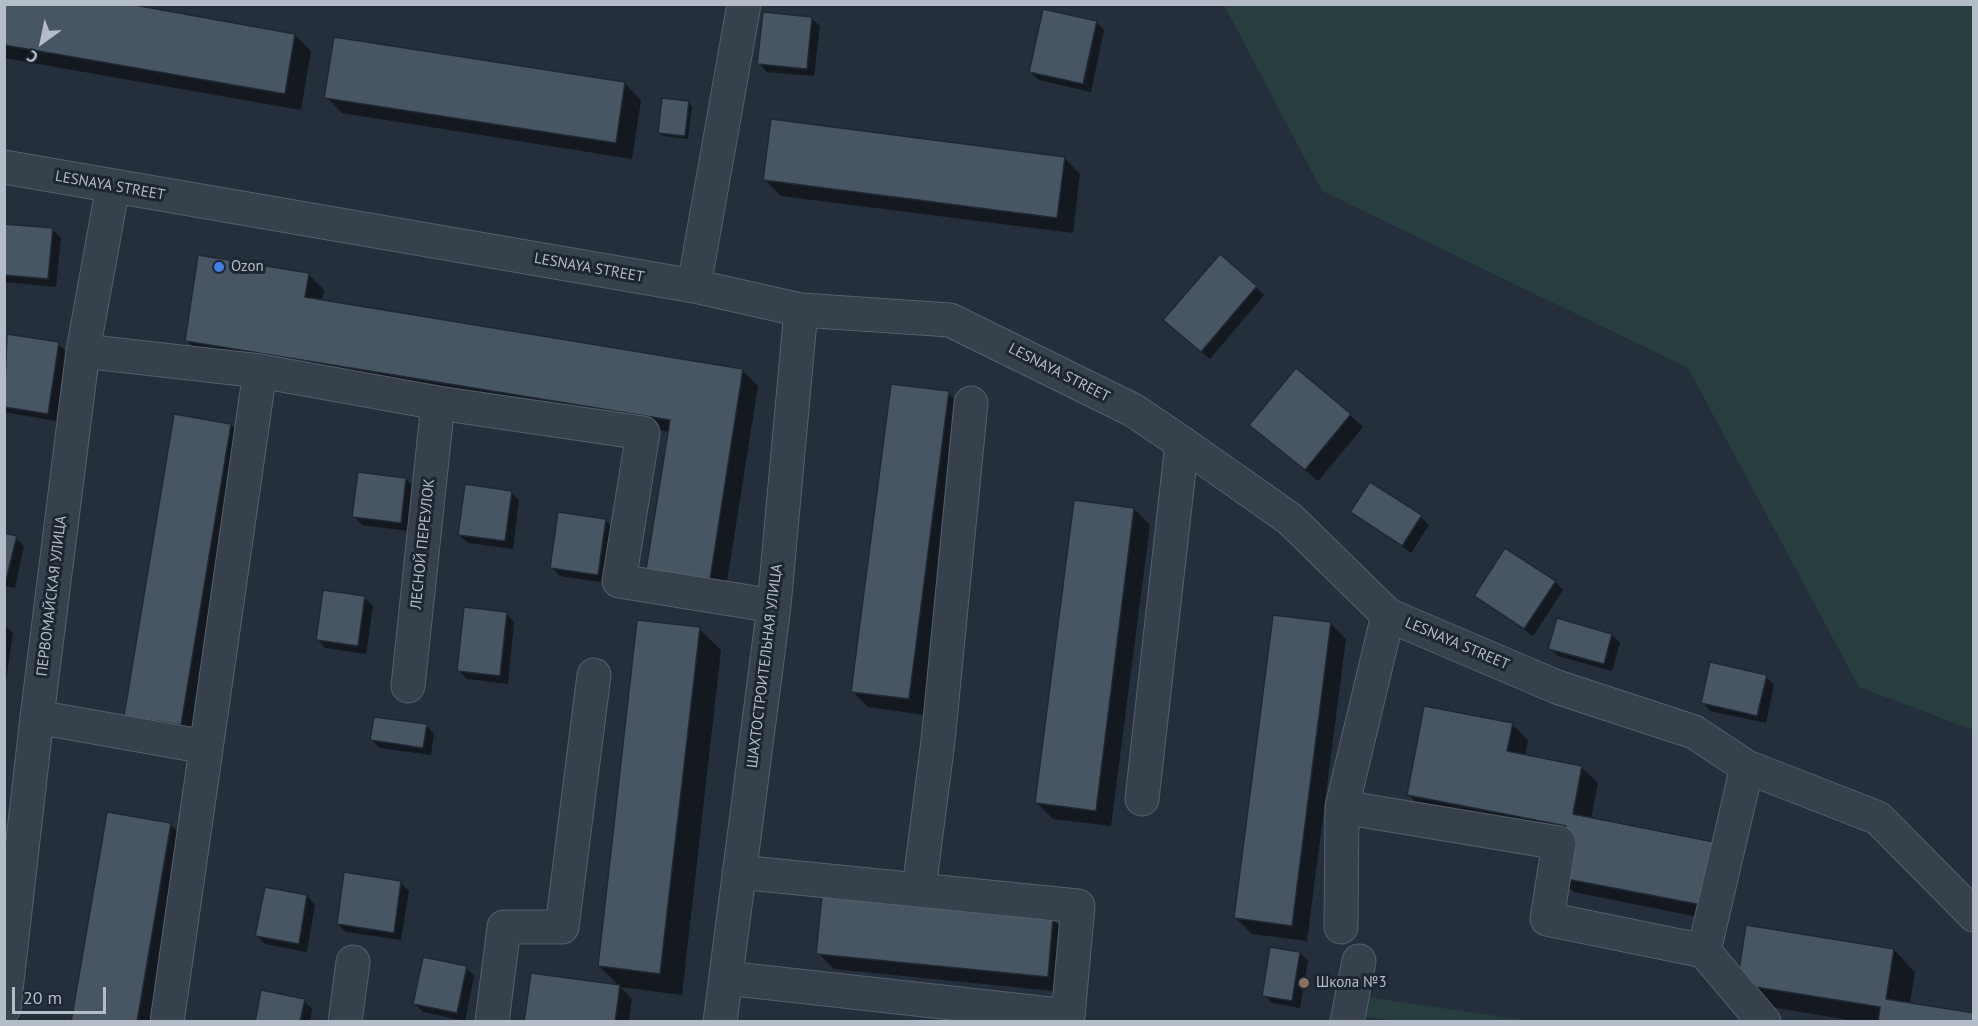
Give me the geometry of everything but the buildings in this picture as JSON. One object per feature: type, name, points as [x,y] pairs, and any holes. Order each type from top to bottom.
[{"type":"street","points":[[694,286],[744,4]]},
{"type":"street","name":"LESNAYA STREET","points":[[4,167],[694,286],[801,310],[950,320],[1133,410],[1182,443],[1290,519],[1388,615],[1557,687],[1694,732],[1747,767],[1878,818],[1974,915]]},
{"type":"street","name":"ПЕРВОМАЙСКАЯ УЛИЦА","points":[[4,1008],[37,717],[83,351],[113,186]]},
{"type":"street","name":"ШАХТОСТРОИТЕЛЬНАЯ УЛИЦА","points":[[720,1022],[774,606],[801,310]]},
{"type":"street","points":[[83,351],[260,371],[438,403],[643,434],[620,581],[774,606]]},
{"type":"street","points":[[167,1022],[260,371]]},
{"type":"street","name":"ЛЕСНОЙ ПЕРЕУЛОК","points":[[408,686],[438,403]]},
{"type":"street","points":[[918,889],[938,741],[971,404]]},
{"type":"street","points":[[1142,799],[1182,443]]},
{"type":"street","points":[[1341,927],[1342,807],[1388,615]]},
{"type":"street","points":[[492,1022],[504,927],[562,927],[594,675]]},
{"type":"street","points":[[37,717],[206,747]]},
{"type":"street","points":[[1704,951],[1747,767]]},
{"type":"street","points":[[1342,807],[1559,843],[1547,919],[1704,951],[1764,1022]]},
{"type":"street","points":[[726,978],[1068,1016],[1078,906],[739,872]]},
{"type":"street","points":[[1347,1022],[1359,961]]},
{"type":"street","points":[[345,1022],[353,962]]},
{"type":"green space","points":[[1224,5],[1973,5],[1973,730],[1859,687],[1688,368],[1322,191]]},
{"type":"green space","points":[[1360,996],[1530,1021],[1404,1022],[1338,1013]]},
{"type":"place","name":"Ozon","points":[[219,267]]},
{"type":"place","name":"Школа №3","points":[[1304,983]]}]
